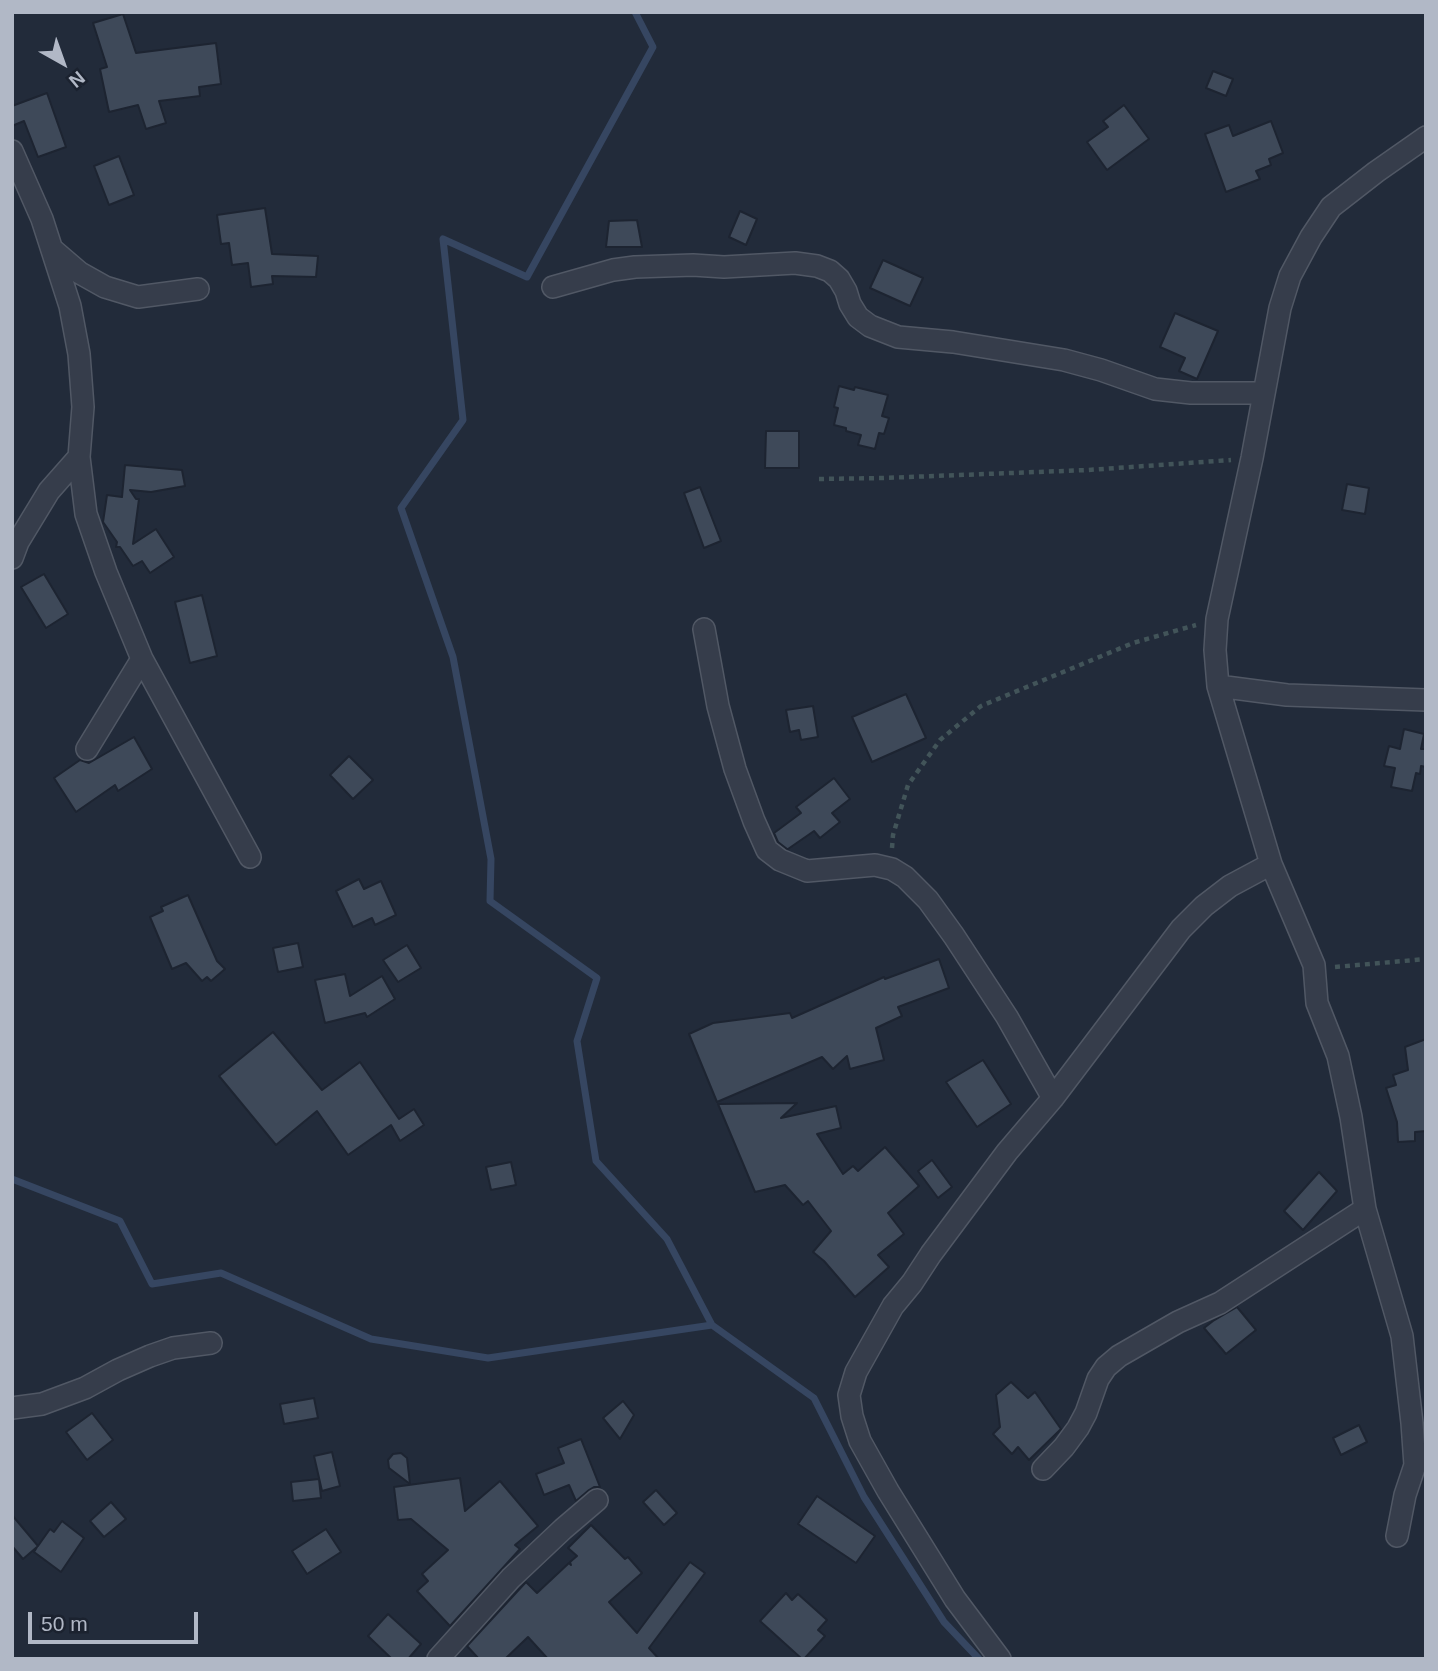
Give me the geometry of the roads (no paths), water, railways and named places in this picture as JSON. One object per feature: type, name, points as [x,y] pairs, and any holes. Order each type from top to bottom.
[{"type":"street","points":[[1397,1536],[1405,1495],[1415,1465],[1402,1336],[1365,1209],[1351,1117],[1338,1056],[1317,1003],[1314,965],[1271,864],[1218,686],[1215,650],[1217,619],[1252,458],[1280,308],[1290,276],[1331,207],[1426,137]]},
{"type":"street","points":[[12,151],[42,219],[71,306],[79,354],[83,407],[79,457],[86,514],[106,572],[142,659],[250,856]]},
{"type":"street","points":[[51,247],[79,273],[104,287],[138,296],[198,289]]},
{"type":"street","points":[[553,287],[613,270],[635,267],[693,265],[724,268],[795,263],[817,266],[830,271],[839,279],[859,317],[870,326],[898,337],[953,342],[1064,360],[1155,389],[1191,393],[1264,393]]},
{"type":"street","points":[[12,558],[18,542],[49,491],[79,457]]},
{"type":"street","points":[[704,629],[715,695],[735,769],[767,850],[780,860],[807,871],[874,865],[892,869],[905,877],[928,900],[954,936],[1007,1017],[1054,1098]]},
{"type":"street","points":[[87,748],[142,659]]},
{"type":"street","points":[[1218,686],[1287,695],[1426,700]]},
{"type":"street","points":[[1000,1659],[955,1599],[860,1441],[849,1395],[856,1372],[893,1306],[931,1254],[1007,1152],[1054,1098],[1181,929],[1204,906],[1230,886],[1271,864]]},
{"type":"street","points":[[1043,1469],[1065,1447],[1078,1428],[1087,1413],[1098,1379],[1106,1367],[1119,1356],[1178,1322],[1220,1303],[1365,1209]]},
{"type":"street","points":[[12,1408],[42,1404],[85,1388],[118,1370],[173,1348],[211,1343]]},
{"type":"street","points":[[438,1659],[511,1578],[563,1528],[597,1500]]},
{"type":"waterway","points":[[635,12],[653,47],[527,277],[443,239],[463,420],[401,508],[453,657],[491,859],[490,901],[597,978],[577,1041],[596,1161],[667,1239],[712,1325]]},
{"type":"waterway","points":[[12,1179],[120,1221],[152,1284],[221,1273],[371,1339],[488,1358],[712,1325],[814,1398],[864,1497],[944,1622],[979,1659]]}]
